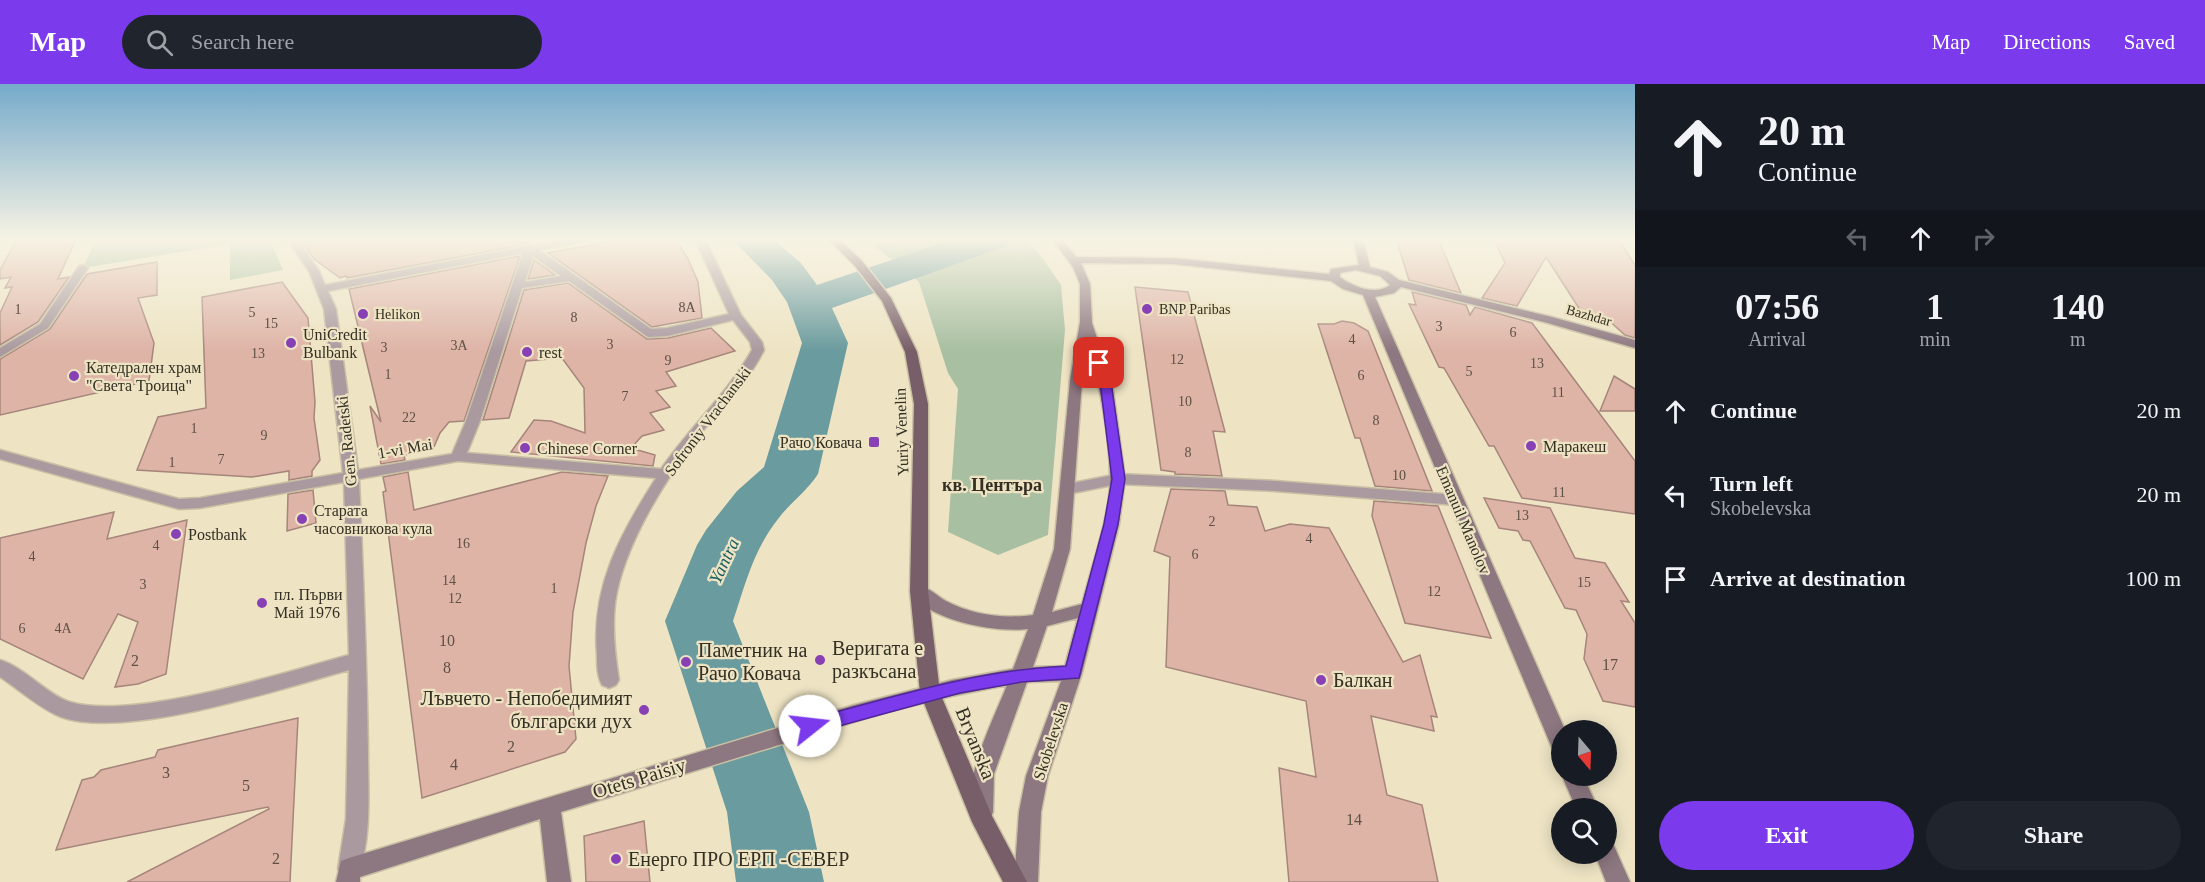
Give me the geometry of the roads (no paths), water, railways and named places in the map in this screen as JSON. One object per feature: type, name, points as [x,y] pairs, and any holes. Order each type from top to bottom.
[{"type":"main road","name":"Yuriy Venelin","points":[[868,276],[887,300],[911,352],[921,404],[919,585]]},
{"type":"main road","name":"Skobelevska","points":[[983,822],[981,798],[984,774],[1022,675],[1062,549],[1076,380],[1086,322],[1085,284],[1081,276]]},
{"type":"main road","points":[[1317,276],[1334,278],[1343,285],[1367,292],[1393,290],[1396,286],[1395,282]]},
{"type":"main road","name":"Bazhdar","points":[[1387,276],[1395,282],[1548,319],[1635,344]]},
{"type":"main road","name":"Emanuil Manolov","points":[[1367,292],[1551,722]]},
{"type":"main road","name":"Skobelevska","points":[[1026,882],[1030,812],[1037,776],[1073,673],[1111,524],[1118,479],[1106,382],[1086,322]]},
{"type":"main road","points":[[919,585],[940,607],[979,621],[1011,624],[1040,622],[1089,608]]},
{"type":"main road","name":"Bryanska","points":[[919,585],[930,693],[983,822],[1015,882]]},
{"type":"main road","name":"Otets Paisiy","points":[[349,875],[632,779],[833,720],[930,693],[1022,675],[1073,673]]},
{"type":"main road","points":[[549,806],[559,882]]},
{"type":"main road","points":[[1610,864],[1618,882]]},
{"type":"street","points":[[0,353],[44,326],[77,276]]},
{"type":"street","name":"Gen. Radetski","points":[[316,276],[330,309],[351,476],[358,660],[357,819],[349,875]]},
{"type":"street","points":[[321,289],[389,276]]},
{"type":"street","points":[[458,457],[473,421],[520,276]]},
{"type":"street","name":"Sofroniy Vrachanski","points":[[609,680],[604,648],[608,594],[625,549],[665,474],[758,350],[756,342],[736,316],[717,276]]},
{"type":"street","points":[[517,286],[570,278],[648,333],[668,332],[736,316]]},
{"type":"street","name":"1-vi Mai","points":[[0,454],[179,504],[200,503],[458,457],[665,474]]},
{"type":"street","points":[[1068,489],[1118,479],[1275,486],[1456,500]]},
{"type":"street","points":[[0,667],[65,710],[106,715],[156,710],[235,693],[358,660]]},
{"type":"waterway","name":"Yantra","points":[[790,276],[808,302]]},
{"type":"waterway","points":[[808,302],[883,276]]},
{"type":"waterway","name":"Yantra","points":[[780,882],[768,812],[699,621],[728,545],[758,504],[790,474],[825,343],[808,302]]},
{"type":"place","name":"BNP Paribas","points":[[1147,309]]},
{"type":"place","name":"Helikon","points":[[363,314]]},
{"type":"place","name":"UniCredit Bulbank","points":[[291,343]]},
{"type":"place","name":"rest","points":[[527,352]]},
{"type":"place","name":"Катедрален храм \"Света Троица\"","points":[[74,376]]},
{"type":"place","name":"Рачо Ковача","points":[[874,442]]},
{"type":"place","name":"Маракеш","points":[[1531,446]]},
{"type":"place","name":"Chinese Corner","points":[[525,448]]},
{"type":"place","name":"Старата часовникова кула","points":[[302,519]]},
{"type":"place","name":"Postbank","points":[[176,534]]},
{"type":"place","name":"пл. Първи Май 1976","points":[[262,603]]},
{"type":"place","name":"Веригата е разкъсана","points":[[820,660]]},
{"type":"place","name":"Паметник на Рачо Ковача","points":[[686,662]]},
{"type":"place","name":"Балкан","points":[[1321,680]]},
{"type":"place","name":"Лъвчето - Непобедимият български дух","points":[[644,710]]},
{"type":"place","name":"Енерго ПРО ЕРП -СЕВЕР","points":[[616,859]]},
{"type":"district","name":"кв. Центъра","points":[[992,485]]}]
